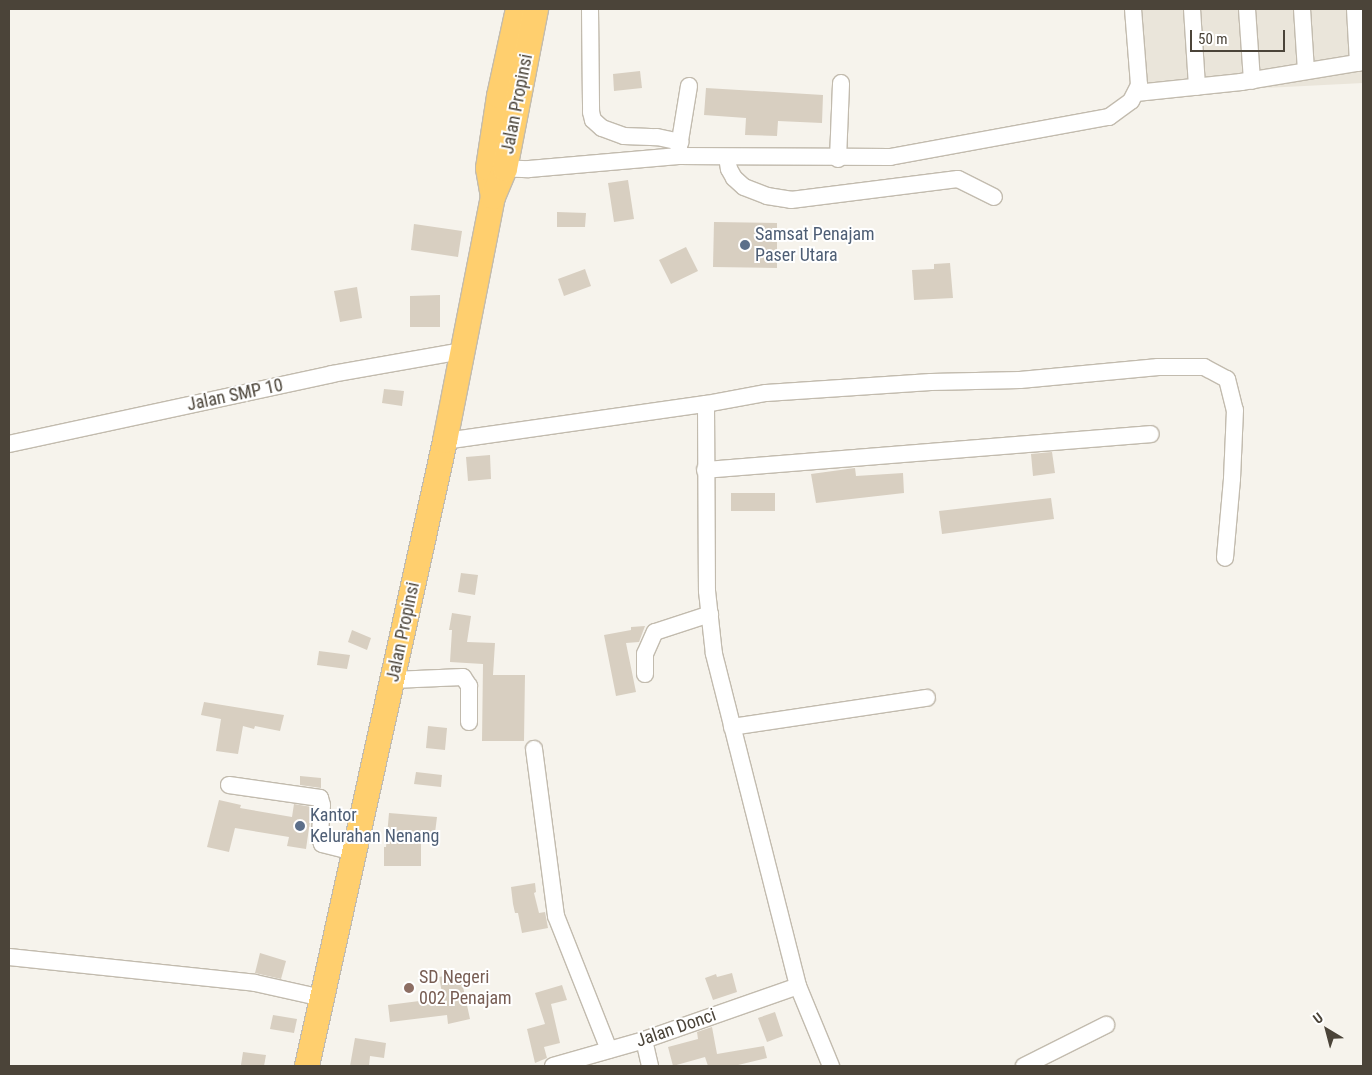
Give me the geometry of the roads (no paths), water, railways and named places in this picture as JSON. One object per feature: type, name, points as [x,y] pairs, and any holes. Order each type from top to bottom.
[{"type":"highway","points":[[496,168],[499,96],[518,9]]},
{"type":"highway","name":"Jalan Propinsi","points":[[307,1066],[445,441],[462,351],[481,267],[496,168],[536,9]]},
{"type":"street","points":[[590,9],[590,112],[593,120],[602,128],[624,136],[657,137],[679,149]]},
{"type":"street","points":[[496,168],[679,149],[727,157],[838,159],[890,157],[1109,117],[1124,108],[1136,93],[1139,85],[1133,9]]},
{"type":"street","points":[[1192,9],[1197,87]]},
{"type":"street","points":[[1247,9],[1252,80]]},
{"type":"street","points":[[1302,9],[1306,72]]},
{"type":"street","points":[[1136,93],[1252,80],[1361,62],[1355,9]]},
{"type":"street","points":[[838,159],[841,83]]},
{"type":"street","points":[[679,149],[690,86]]},
{"type":"street","points":[[727,157],[729,169],[734,178],[744,187],[767,196],[791,200],[958,179],[994,197]]},
{"type":"street","name":"Jalan SMP 10","points":[[9,444],[332,374],[462,351]]},
{"type":"street","points":[[445,441],[706,404],[766,393],[931,382],[1020,380],[1158,366],[1204,367],[1227,379],[1235,410],[1232,479],[1225,558]]},
{"type":"street","points":[[706,404],[707,591],[714,654],[798,986],[831,1066]]},
{"type":"street","points":[[705,470],[1150,434]]},
{"type":"street","points":[[645,674],[645,654],[655,632],[710,614]]},
{"type":"street","points":[[393,680],[463,677],[469,686],[469,722]]},
{"type":"street","points":[[732,727],[927,698]]},
{"type":"street","points":[[534,748],[556,916],[609,1050]]},
{"type":"street","points":[[229,785],[320,798],[322,805],[320,837],[322,844],[355,852]]},
{"type":"street","points":[[9,958],[255,983],[322,998]]},
{"type":"street","name":"Jalan Donci","points":[[553,1066],[644,1040],[798,986]]},
{"type":"street","points":[[1024,1066],[1106,1025]]},
{"type":"street","points":[[644,1040],[650,1066]]},
{"type":"place","name":"Samsat Penajam Paser Utara","points":[[745,245]]},
{"type":"place","name":"Kantor Kelurahan Nenang","points":[[300,826]]},
{"type":"place","name":"SD Negeri 002 Penajam","points":[[409,988]]}]
